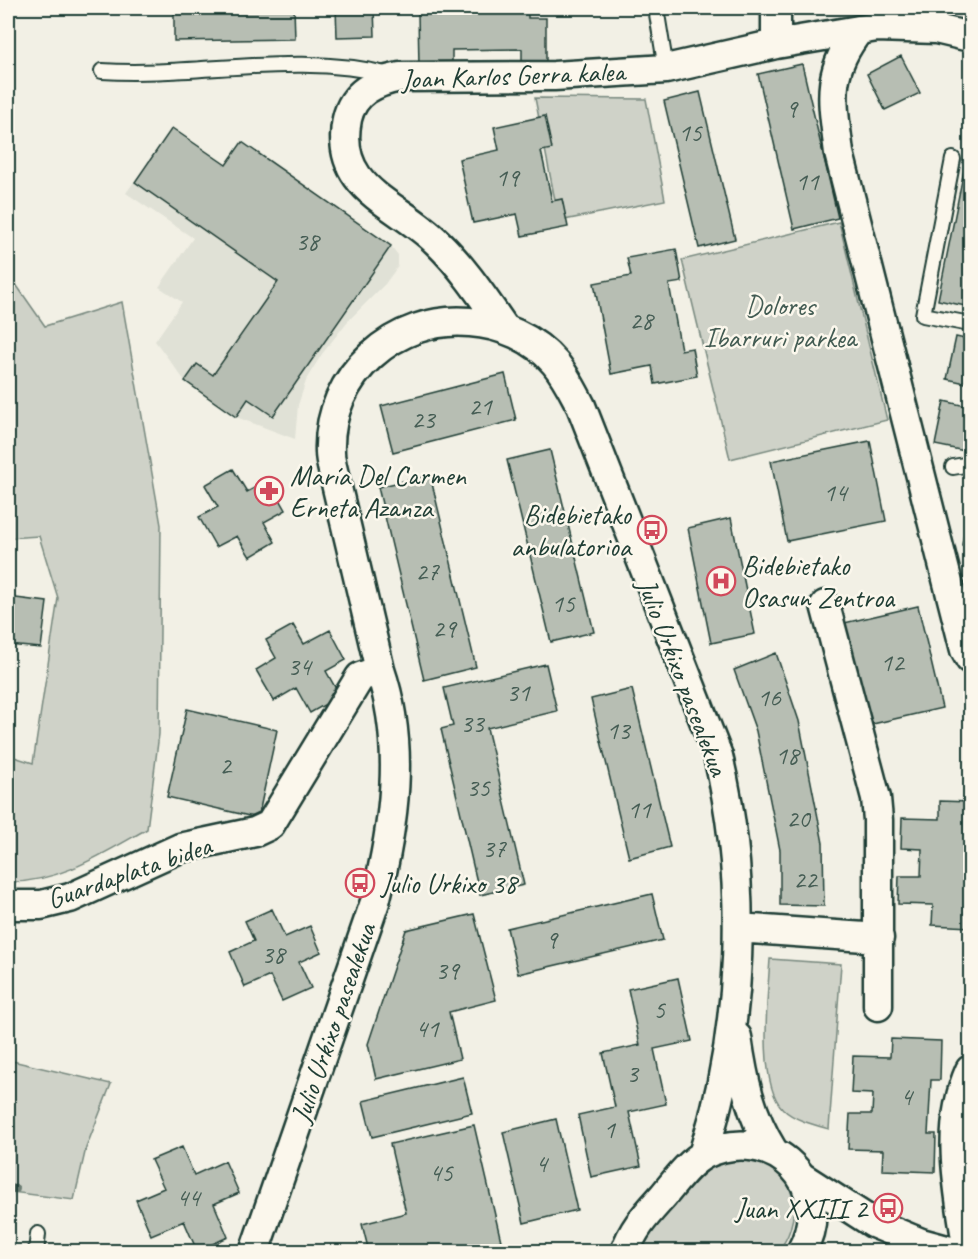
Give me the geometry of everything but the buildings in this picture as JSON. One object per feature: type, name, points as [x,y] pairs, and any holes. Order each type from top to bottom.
[{"type":"street","points":[[776,8],[777,44]]},
{"type":"street","name":"Joan Karlos Gerra kalea","points":[[505,329],[461,267],[408,217],[370,193],[348,165],[343,138],[349,110],[361,93],[377,82],[400,77],[554,76],[666,69],[777,44],[898,26],[970,37]]},
{"type":"street","points":[[859,30],[836,67],[832,93],[839,153],[962,639],[970,660]]},
{"type":"street","name":"Julio Urkixo pasealekua","points":[[254,1251],[375,902],[386,857],[394,806],[395,754],[390,699],[380,670],[330,452],[333,424],[341,398],[368,356],[386,342],[411,329],[432,322],[484,323],[505,329],[538,347],[554,361],[565,376],[580,406],[718,756],[733,829],[737,863],[738,928],[733,1003],[718,1097],[703,1155]]},
{"type":"street","points":[[825,605],[876,798],[878,1006]]},
{"type":"street","name":"Guardaplata bidea","points":[[8,904],[41,905],[70,898],[180,848],[255,832],[270,825],[360,677],[380,670]]},
{"type":"street","points":[[738,928],[879,938]]},
{"type":"street","name":"Julio Urkixo pasealekua","points":[[733,1003],[745,1091],[753,1115],[772,1150]]},
{"type":"street","points":[[968,1251],[954,1144],[958,1100],[970,1070]]},
{"type":"street","points":[[623,1245],[687,1169],[703,1155],[742,1145],[772,1150],[795,1167],[803,1178],[809,1200],[810,1224],[801,1251]]},
{"type":"street","points":[[803,1178],[873,1223],[921,1243],[954,1251]]},
{"type":"lane","points":[[656,8],[666,69]]},
{"type":"lane","points":[[102,72],[138,74],[255,65],[361,67],[400,77]]},
{"type":"lane","points":[[953,159],[923,315],[970,324]]},
{"type":"lane","points":[[953,467],[970,464]]},
{"type":"lane","points":[[36,1251],[38,1234]]},
{"type":"shaded area","points":[[172,128],[226,165],[242,142],[391,246],[398,255],[398,266],[385,284],[347,322],[307,378],[298,405],[295,439],[236,417],[185,381],[155,341],[182,302],[159,287],[193,238],[126,193]]},
{"type":"green space","points":[[535,98],[646,99],[665,200],[559,221]]},
{"type":"green space","name":"Dolores Ibarruri parkea","points":[[839,222],[887,420],[730,459],[682,260]]},
{"type":"green space","points":[[8,273],[45,326],[122,302],[161,525],[159,734],[147,829],[98,857],[63,872],[45,878],[8,882],[8,755],[33,763],[58,598],[39,536],[8,538]]},
{"type":"green space","points":[[770,959],[841,964],[829,1129],[804,1122],[793,1116],[783,1109],[775,1097],[767,1060],[766,1037]]},
{"type":"green space","points":[[8,1060],[111,1084],[86,1148],[74,1200],[12,1192],[8,1232]]},
{"type":"green space","points":[[732,1158],[765,1163],[777,1170],[791,1191],[793,1216],[785,1241],[778,1251],[638,1252],[655,1224],[678,1196],[704,1173]]},
{"type":"waterway","points":[[8,1188],[16,1189]]},
{"type":"place","name":"María Del Carmen Erneta Azanza","points":[[269,491]]},
{"type":"place","name":"Bidebietako anbulatorioa","points":[[652,530]]},
{"type":"place","name":"Bidebietako Osasun Zentroa","points":[[721,581]]},
{"type":"place","name":"Julio Urkixo 38","points":[[360,883]]},
{"type":"place","name":"Juan XXIII 2","points":[[888,1208]]}]
